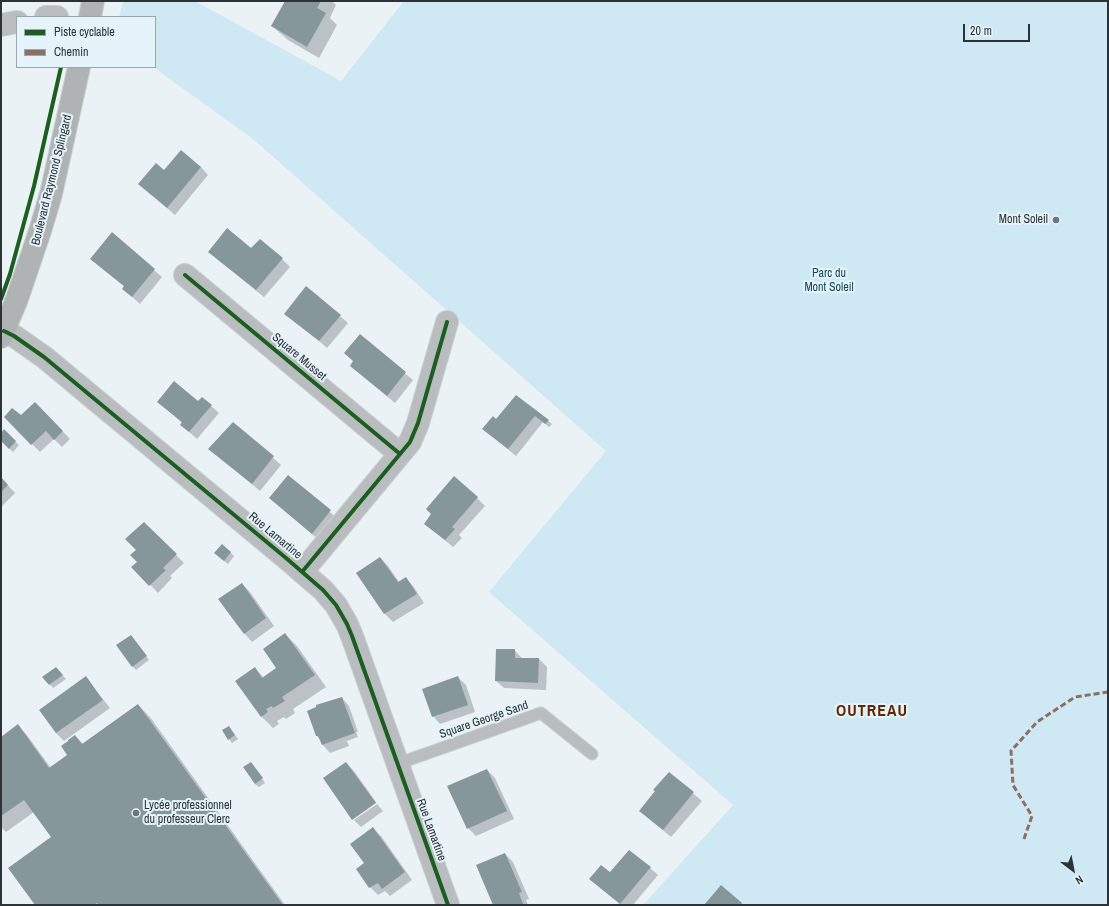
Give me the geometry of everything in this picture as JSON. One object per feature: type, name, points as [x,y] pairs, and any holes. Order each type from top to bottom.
[{"type":"main road","points":[[90,16],[93,1]]},
{"type":"main road","name":"Boulevard Raymond Splingard","points":[[2,334],[17,299],[51,194],[79,68]]},
{"type":"street","points":[[1,25],[16,22]]},
{"type":"street","name":"Square Musset","points":[[185,275],[400,454]]},
{"type":"street","points":[[302,572],[410,442],[418,423],[447,322]]},
{"type":"street","name":"Rue Lamartine","points":[[2,334],[14,336],[44,357],[302,572],[330,598],[347,624],[448,905]]},
{"type":"lane","name":"Square George Sand","points":[[397,764],[541,714],[592,754]]},
{"type":"green space","name":"Parc du Mont Soleil","points":[[123,1],[195,1],[341,81],[404,1],[1108,1],[1108,905],[643,905],[733,805],[489,592],[606,451],[253,139],[154,68],[156,68],[156,16],[119,16]]},
{"type":"building","points":[[285,1],[321,1],[317,8],[326,13],[307,47],[271,26]]},
{"type":"building","points":[[181,150],[201,167],[167,208],[138,184],[156,163],[164,170]]},
{"type":"building","points":[[227,228],[251,248],[260,239],[283,258],[256,290],[208,252]]},
{"type":"building","points":[[112,232],[155,269],[132,297],[122,289],[124,286],[90,259]]},
{"type":"building","points":[[306,286],[341,315],[319,341],[284,314]]},
{"type":"building","points":[[360,334],[406,372],[387,396],[350,366],[353,361],[344,353]]},
{"type":"building","points":[[174,381],[198,401],[202,397],[212,405],[189,432],[180,425],[182,422],[157,402]]},
{"type":"building","points":[[516,395],[549,420],[545,424],[535,416],[508,449],[482,429],[493,416],[496,419]]},
{"type":"building","points":[[35,402],[63,431],[54,440],[46,431],[31,445],[4,417],[12,408],[21,415]]},
{"type":"building","points":[[233,422],[274,456],[252,484],[208,449]]},
{"type":"building","points":[[4,429],[16,441],[9,449],[1,441],[1,433]]},
{"type":"building","points":[[288,475],[331,510],[312,534],[269,498]]},
{"type":"building","points":[[454,476],[478,497],[452,527],[455,529],[445,540],[424,524],[431,514],[426,509]]},
{"type":"building","points":[[1,477],[8,485],[1,492]]},
{"type":"building","points":[[144,522],[177,554],[163,568],[166,570],[149,586],[131,567],[137,562],[130,555],[136,550],[125,539]]},
{"type":"building","points":[[222,544],[231,552],[224,561],[214,553]]},
{"type":"building","points":[[380,557],[398,582],[406,577],[417,594],[384,614],[356,573]]},
{"type":"building","points":[[242,583],[266,618],[244,634],[218,599]]},
{"type":"building","points":[[285,633],[315,675],[282,697],[285,701],[273,708],[272,706],[266,709],[268,712],[261,717],[235,681],[255,667],[262,678],[276,668],[263,649]]},
{"type":"building","points":[[131,635],[147,656],[132,667],[116,645]]},
{"type":"building","points":[[496,649],[515,649],[515,658],[539,658],[538,683],[495,681]]},
{"type":"building","points":[[56,667],[63,675],[49,685],[42,677]]},
{"type":"building","points":[[86,676],[103,700],[56,733],[39,710]]},
{"type":"building","points":[[458,676],[468,705],[432,717],[422,689]]},
{"type":"building","points":[[342,697],[355,733],[322,745],[318,736],[316,736],[307,711],[316,707],[316,705]]},
{"type":"building","points":[[138,704],[283,905],[99,905],[97,903],[94,905],[35,905],[8,868],[51,837],[24,800],[1,816],[1,737],[18,724],[49,768],[67,755],[61,746],[68,740],[75,735],[82,744]]},
{"type":"building","points":[[229,726],[235,735],[228,740],[222,730]]},
{"type":"building","points":[[251,762],[263,778],[255,784],[243,767]]},
{"type":"building","points":[[346,762],[376,803],[352,820],[323,778]]},
{"type":"building","points":[[487,769],[507,811],[467,829],[447,786]]},
{"type":"building","points":[[669,772],[694,792],[663,830],[639,811],[655,791],[653,790]]},
{"type":"building","points":[[373,827],[405,872],[382,889],[378,883],[369,888],[356,869],[364,863],[350,844]]},
{"type":"building","points":[[629,850],[651,867],[620,904],[589,879],[601,865],[610,872]]},
{"type":"building","points":[[505,853],[522,892],[519,893],[523,904],[521,905],[493,905],[476,865]]},
{"type":"building","points":[[721,885],[742,903],[741,905],[704,905]]},
{"type":"marked path","points":[[1024,839],[1032,816],[1013,785],[1011,751],[1037,722],[1075,697],[1108,692]]},
{"type":"cycle path","points":[[1,299],[10,274],[34,186],[61,68]]},
{"type":"cycle path","points":[[185,275],[400,454]]},
{"type":"cycle path","points":[[302,572],[410,442],[418,423],[447,322]]},
{"type":"cycle path","points":[[4,331],[14,336],[44,357],[286,558],[323,590],[336,605],[352,636],[448,905]]},
{"type":"place","name":"Mont Soleil","points":[[1056,220]]},
{"type":"place","name":"Lycée professionnel du professeur Clerc","points":[[136,813]]},
{"type":"district","name":"OUTREAU","points":[[872,712]]}]
